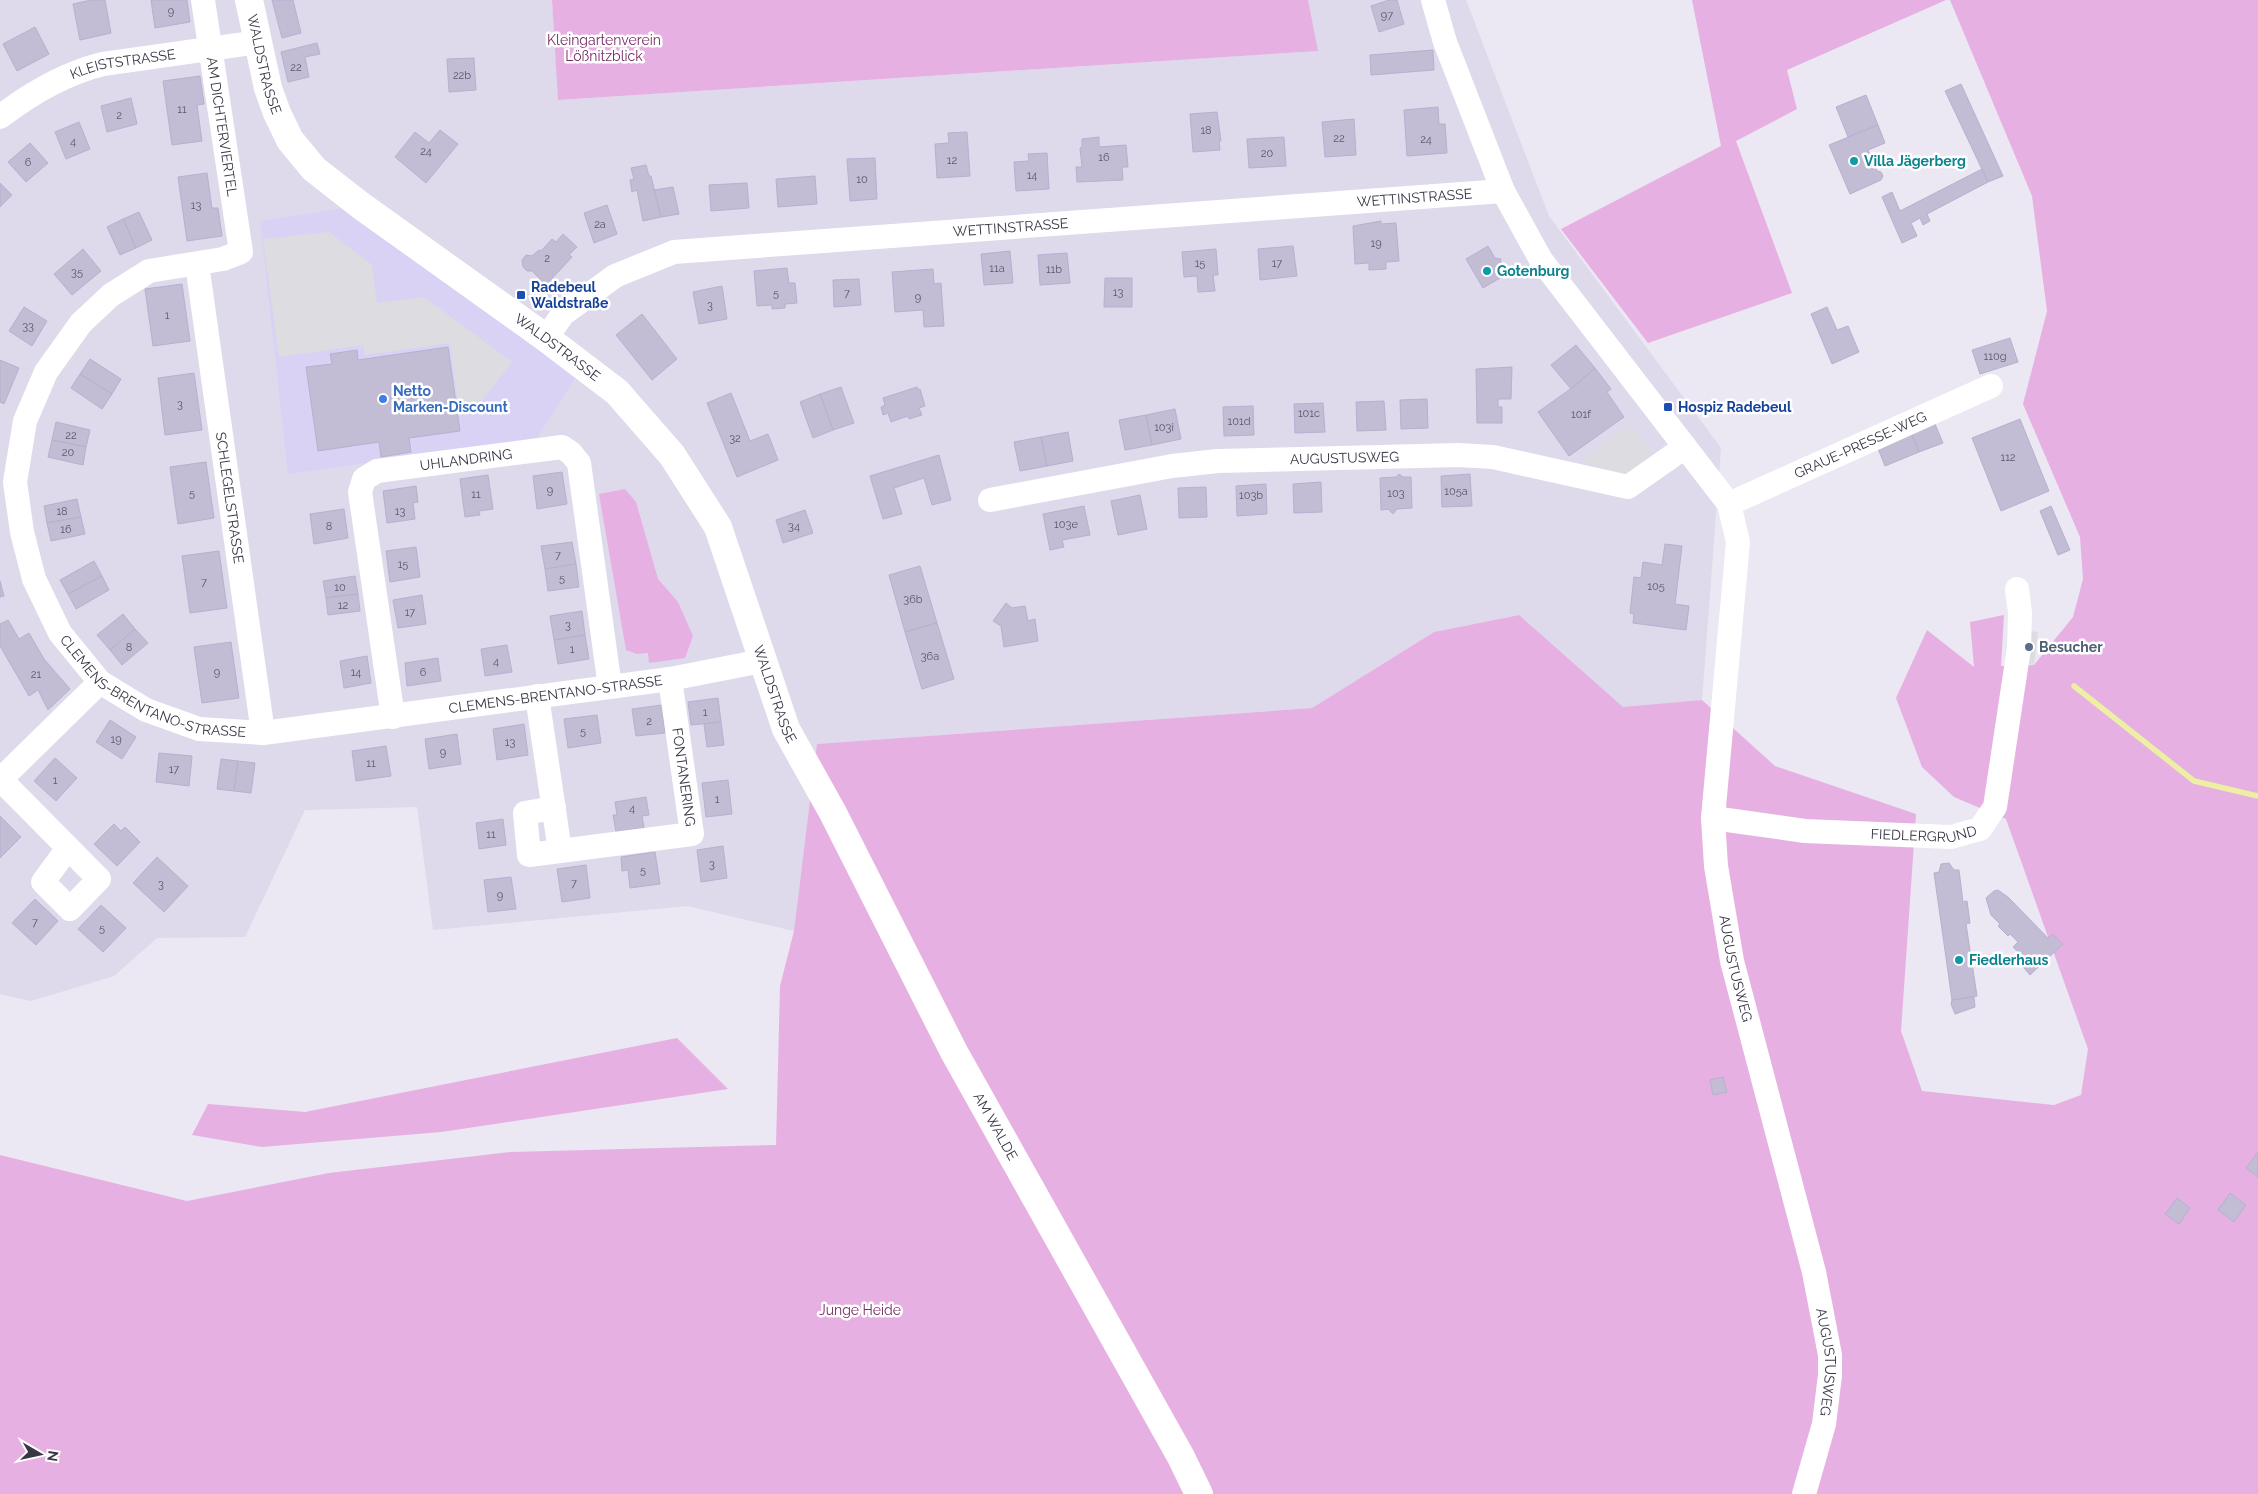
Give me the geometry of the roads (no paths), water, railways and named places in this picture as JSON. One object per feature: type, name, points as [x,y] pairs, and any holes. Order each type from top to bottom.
[{"type":"street","name":"AM DICHTERVIERTEL","points":[[203,0],[241,252]]},
{"type":"street","name":"WALDSTRASSE","points":[[249,0],[268,88],[277,113],[290,140],[314,169],[360,205],[546,338],[617,392],[672,455],[718,526],[786,729],[801,756]]},
{"type":"street","name":"AUGUSTUSWEG","points":[[1433,0],[1445,42],[1504,191],[1541,260],[1730,504],[1738,542],[1713,818],[1716,866],[1732,961],[1814,1272],[1830,1355],[1830,1375],[1824,1424],[1804,1494]]},
{"type":"street","name":"KLEISTSTRASSE","points":[[0,117],[15,105],[80,70],[102,64],[259,42]]},
{"type":"street","name":"WETTINSTRASSE","points":[[546,338],[563,314],[615,276],[674,252],[1504,191]]},
{"type":"street","name":"CLEMENS-BRENTANO-STRASSE","points":[[241,252],[223,259],[149,271],[110,295],[81,323],[46,372],[25,421],[8,482],[34,579],[60,633],[100,682],[146,710],[200,729],[264,733],[670,679],[762,661]]},
{"type":"street","name":"SCHLEGELSTRASSE","points":[[197,264],[264,733]]},
{"type":"street","name":"GRAUE-PRESSE-WEG","points":[[1730,504],[1991,386]]},
{"type":"street","name":"UHLANDRING","points":[[393,717],[360,492],[364,479],[377,471],[562,447],[571,452],[579,464],[610,687]]},
{"type":"street","name":"AUGUSTUSWEG","points":[[990,500],[1172,466],[1218,461],[1448,456],[1493,457],[1628,487],[1685,447]]},
{"type":"street","name":"FIEDLERGRUND","points":[[1713,818],[1806,831],[1951,837],[1980,829],[1995,807],[2020,648],[2020,614],[2017,589]]},
{"type":"street","name":"FONTANERING","points":[[554,808],[525,813],[529,855],[692,834],[670,679]]},
{"type":"street","points":[[68,848],[0,780],[100,682]]},
{"type":"street","points":[[537,696],[560,851]]},
{"type":"street","name":"AM WALDE","points":[[801,756],[833,813],[954,1052],[1199,1494]]},
{"type":"waterway","points":[[2074,686],[2194,781],[2258,796]]},
{"type":"place","name":"Villa Jägerberg","points":[[1854,161]]},
{"type":"place","name":"Gotenburg","points":[[1487,271]]},
{"type":"place","name":"Radebeul Waldstraße","points":[[521,295]]},
{"type":"place","name":"Netto Marken-Discount","points":[[383,399]]},
{"type":"place","name":"Hospiz Radebeul","points":[[1668,407]]},
{"type":"place","name":"Besucher","points":[[2029,647]]},
{"type":"place","name":"Fiedlerhaus","points":[[1959,960]]},
{"type":"park label","name":"Kleingartenverein Lößnitzblick","points":[[604,48]]},
{"type":"park label","name":"Junge Heide","points":[[860,1310]]}]
